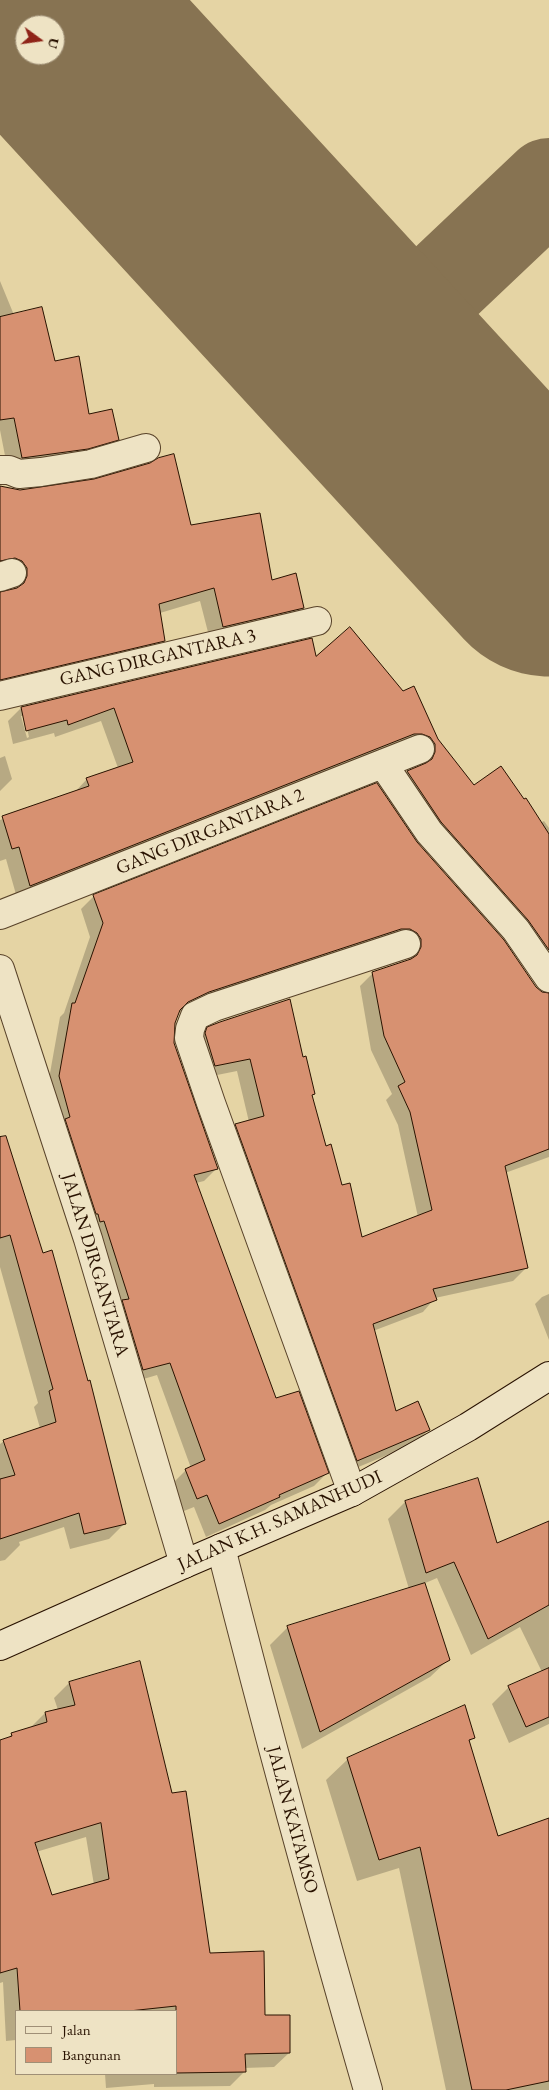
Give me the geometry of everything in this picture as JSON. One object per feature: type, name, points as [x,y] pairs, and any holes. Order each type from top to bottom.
[{"type":"street","points":[[0,470],[19,474],[40,472],[91,464],[146,448]]},
{"type":"street","name":"GANG DIRGANTARA 3","points":[[0,696],[317,621]]},
{"type":"street","name":"GANG DIRGANTARA 2","points":[[0,915],[420,749]]},
{"type":"street","points":[[383,764],[429,832],[516,930],[549,978]]},
{"type":"street","points":[[352,1492],[189,1038],[195,1016],[406,944]]},
{"type":"street","name":"JALAN DIRGANTARA","points":[[0,969],[88,1239],[184,1564]]},
{"type":"street","name":"JALAN K.H. SAMANHUDI","points":[[0,1646],[352,1492],[468,1427],[549,1376]]},
{"type":"street","name":"JALAN KATAMSO","points":[[221,1548],[292,1823],[368,2090]]},
{"type":"building","points":[[42,307],[55,361],[79,356],[89,414],[112,409],[119,440],[88,449],[22,458],[14,418],[0,420],[0,317]]},
{"type":"building","points":[[174,454],[191,525],[260,513],[272,580],[296,573],[304,608],[223,627],[214,588],[159,604],[165,641],[0,680],[0,592],[17,588],[24,583],[27,576],[27,568],[22,561],[15,558],[0,561],[0,486],[20,490],[94,479]]},
{"type":"building","points":[[350,627],[403,691],[414,686],[438,739],[474,785],[501,766],[524,799],[526,798],[549,834],[549,950],[528,920],[441,822],[407,771],[432,759],[435,752],[435,744],[430,737],[422,734],[414,734],[30,886],[19,847],[12,849],[2,816],[89,786],[86,778],[133,762],[114,708],[68,725],[67,720],[26,731],[21,707],[312,638],[316,656]]},
{"type":"building","points":[[377,783],[417,842],[504,940],[536,987],[542,992],[549,993],[549,1149],[505,1166],[528,1268],[433,1289],[437,1300],[373,1324],[396,1411],[418,1401],[430,1430],[357,1461],[235,1124],[264,1116],[250,1059],[215,1066],[205,1033],[207,1027],[290,999],[303,1057],[306,1056],[315,1094],[312,1095],[326,1146],[331,1144],[342,1185],[350,1183],[362,1237],[432,1210],[410,1112],[398,1086],[405,1082],[384,1036],[372,972],[411,959],[417,955],[421,947],[421,939],[417,933],[410,929],[401,929],[209,992],[188,1002],[180,1010],[175,1023],[174,1043],[218,1169],[194,1175],[276,1398],[299,1391],[329,1473],[219,1524],[207,1495],[197,1499],[185,1469],[205,1460],[170,1363],[143,1370],[122,1300],[129,1299],[104,1221],[100,1222],[98,1214],[96,1214],[65,1119],[70,1117],[59,1076],[72,1003],[75,1003],[103,923],[93,895]]},
{"type":"building","points":[[6,1136],[43,1253],[52,1250],[88,1381],[90,1380],[126,1524],[84,1534],[79,1513],[0,1539],[0,1479],[15,1475],[3,1440],[56,1422],[49,1391],[53,1389],[10,1235],[0,1238],[0,1137]]},
{"type":"building","points":[[478,1478],[497,1543],[549,1521],[549,1605],[488,1639],[454,1562],[426,1573],[405,1501]]},
{"type":"building","points":[[425,1583],[450,1660],[320,1732],[287,1626]]},
{"type":"building","points":[[140,1661],[172,1793],[186,1791],[210,1953],[264,1951],[265,2015],[290,2015],[290,2053],[245,2054],[246,2072],[178,2073],[178,2010],[176,2010],[176,2006],[138,2010],[20,2010],[17,1968],[0,1973],[0,1740],[12,1736],[11,1733],[47,1722],[45,1712],[75,1705],[69,1682]],"holes":[[[101,1823],[109,1879],[52,1895],[35,1843]]]},
{"type":"building","points":[[549,1668],[549,1717],[526,1727],[508,1686]]},
{"type":"building","points":[[465,1705],[475,1738],[469,1740],[498,1836],[549,1818],[549,2081],[506,2090],[472,2090],[420,1847],[379,1860],[347,1758]]},
{"type":"taxiway","points":[[434,435],[409,354],[412,323],[420,306],[549,184]]},
{"type":"taxiway","points":[[315,306],[363,319],[393,323],[420,306]]},
{"type":"runway","points":[[33,0],[549,561]]}]
